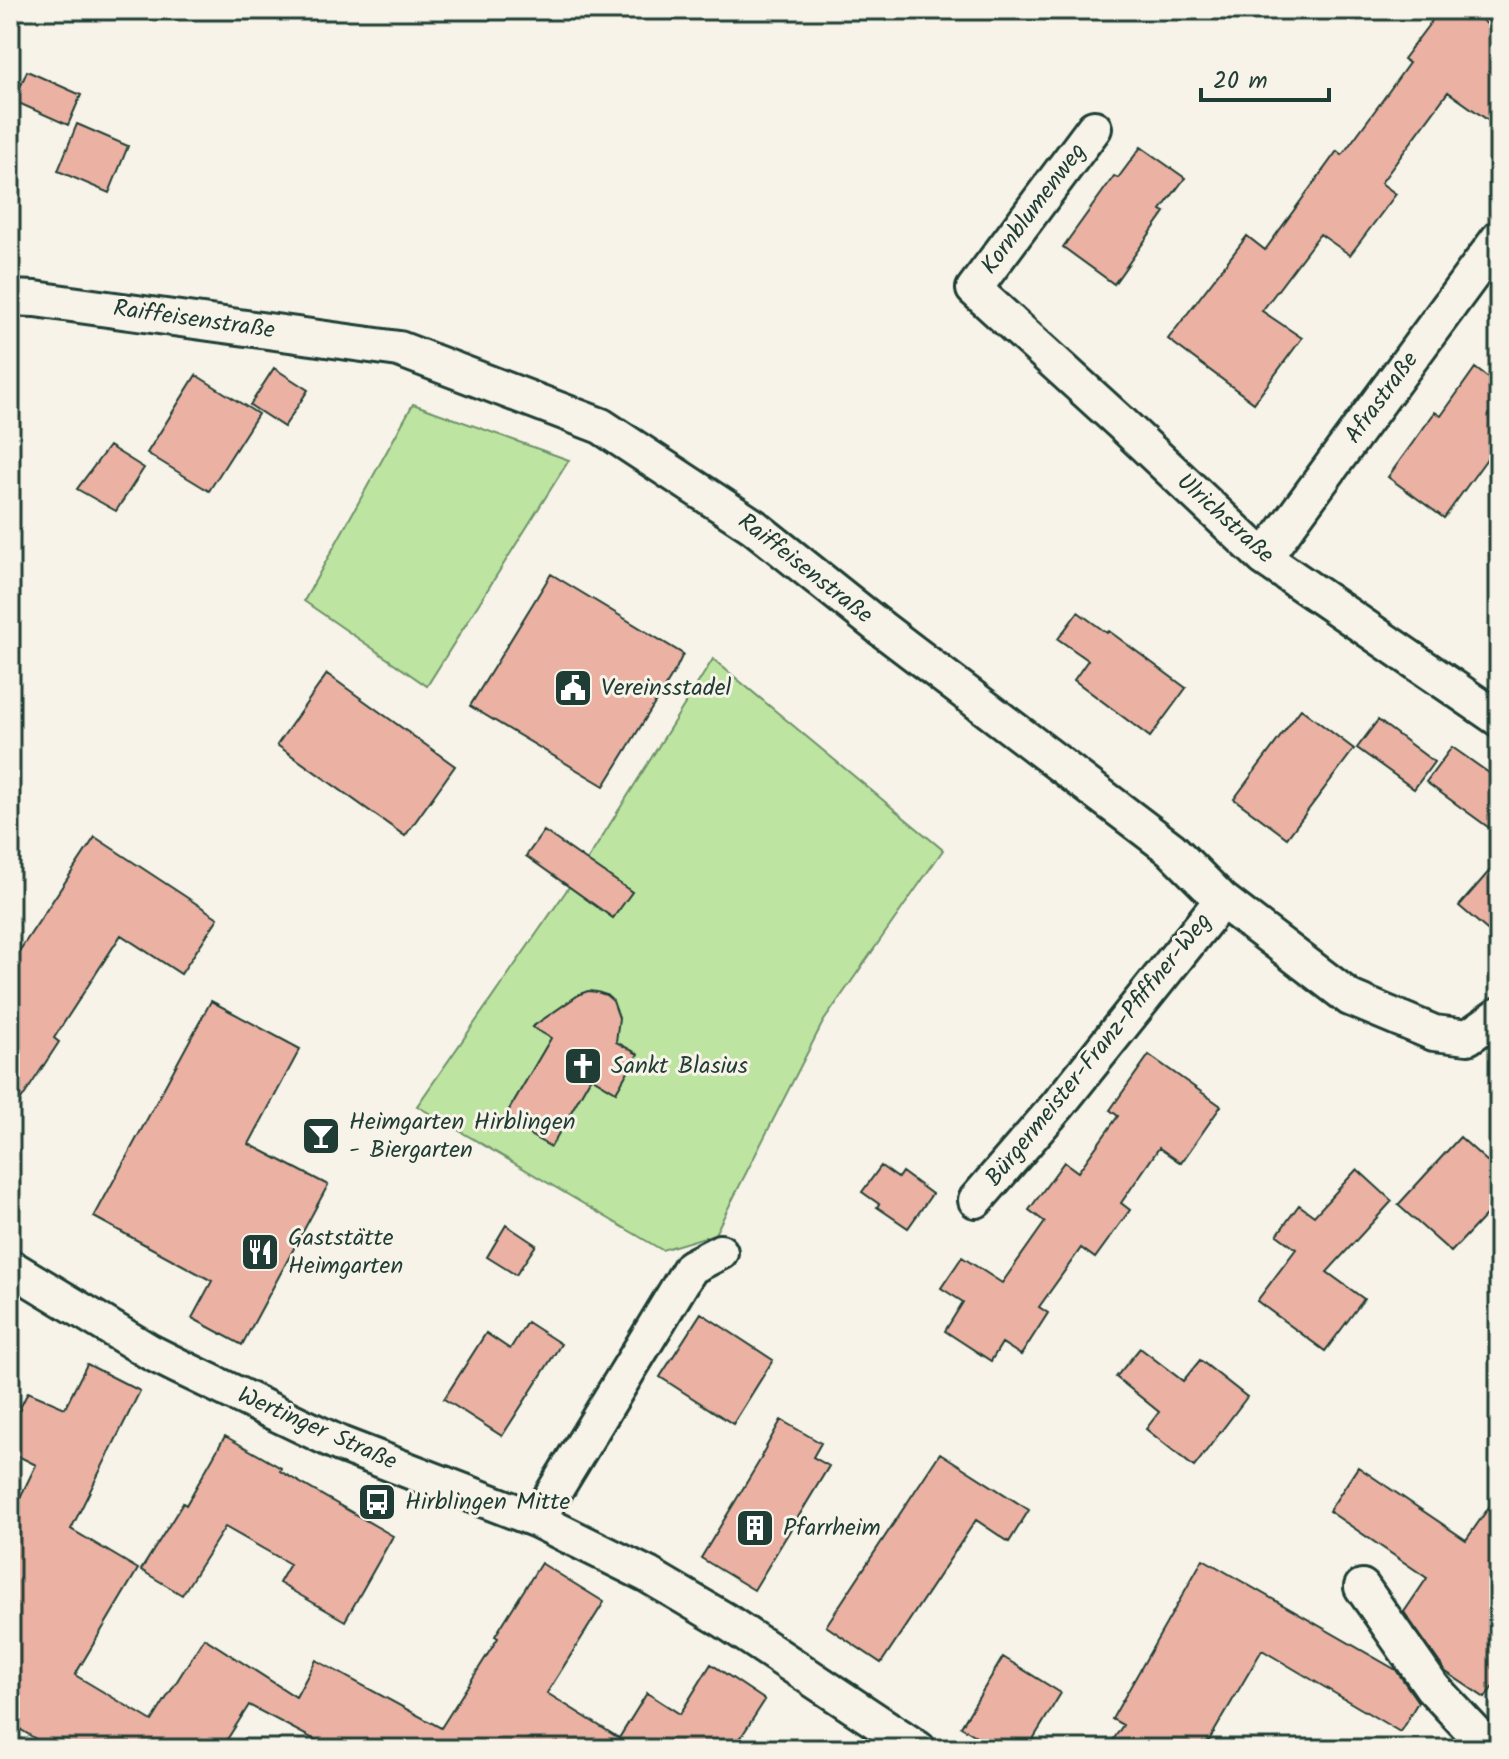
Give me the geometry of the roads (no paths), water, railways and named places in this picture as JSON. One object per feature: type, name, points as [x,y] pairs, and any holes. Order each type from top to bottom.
[{"type":"street","name":"Kornblumenweg","points":[[974,289],[1094,128]]},
{"type":"street","name":"Afrastraße","points":[[1264,558],[1499,238]]},
{"type":"street","name":"Ulrichstraße","points":[[974,289],[1264,558],[1499,719]]},
{"type":"street","name":"Raiffeisenstraße","points":[[10,298],[399,349],[601,426],[753,526],[894,639],[1171,849],[1222,900],[1350,998],[1434,1033],[1468,1037],[1499,1015]]},
{"type":"street","name":"Bürgermeister-Franz-Pfiffner-Weg","points":[[976,1200],[1058,1105],[1222,900]]},
{"type":"street","points":[[537,1520],[691,1267],[720,1252]]},
{"type":"street","name":"Wertinger Straße","points":[[10,1267],[178,1366],[340,1444],[537,1520],[648,1575],[724,1620],[918,1749]]},
{"type":"street","points":[[1362,1587],[1432,1687],[1490,1749]]},
{"type":"place","name":"Vereinsstadel","points":[[573,688]]},
{"type":"place","name":"Sankt Blasius","points":[[583,1066]]},
{"type":"place","name":"Heimgarten Hirblingen - Biergarten","points":[[321,1136]]},
{"type":"place","name":"Gaststätte Heimgarten","points":[[260,1252]]},
{"type":"place","name":"Hirblingen Mitte","points":[[377,1502]]},
{"type":"place","name":"Pfarrheim","points":[[755,1528]]}]
